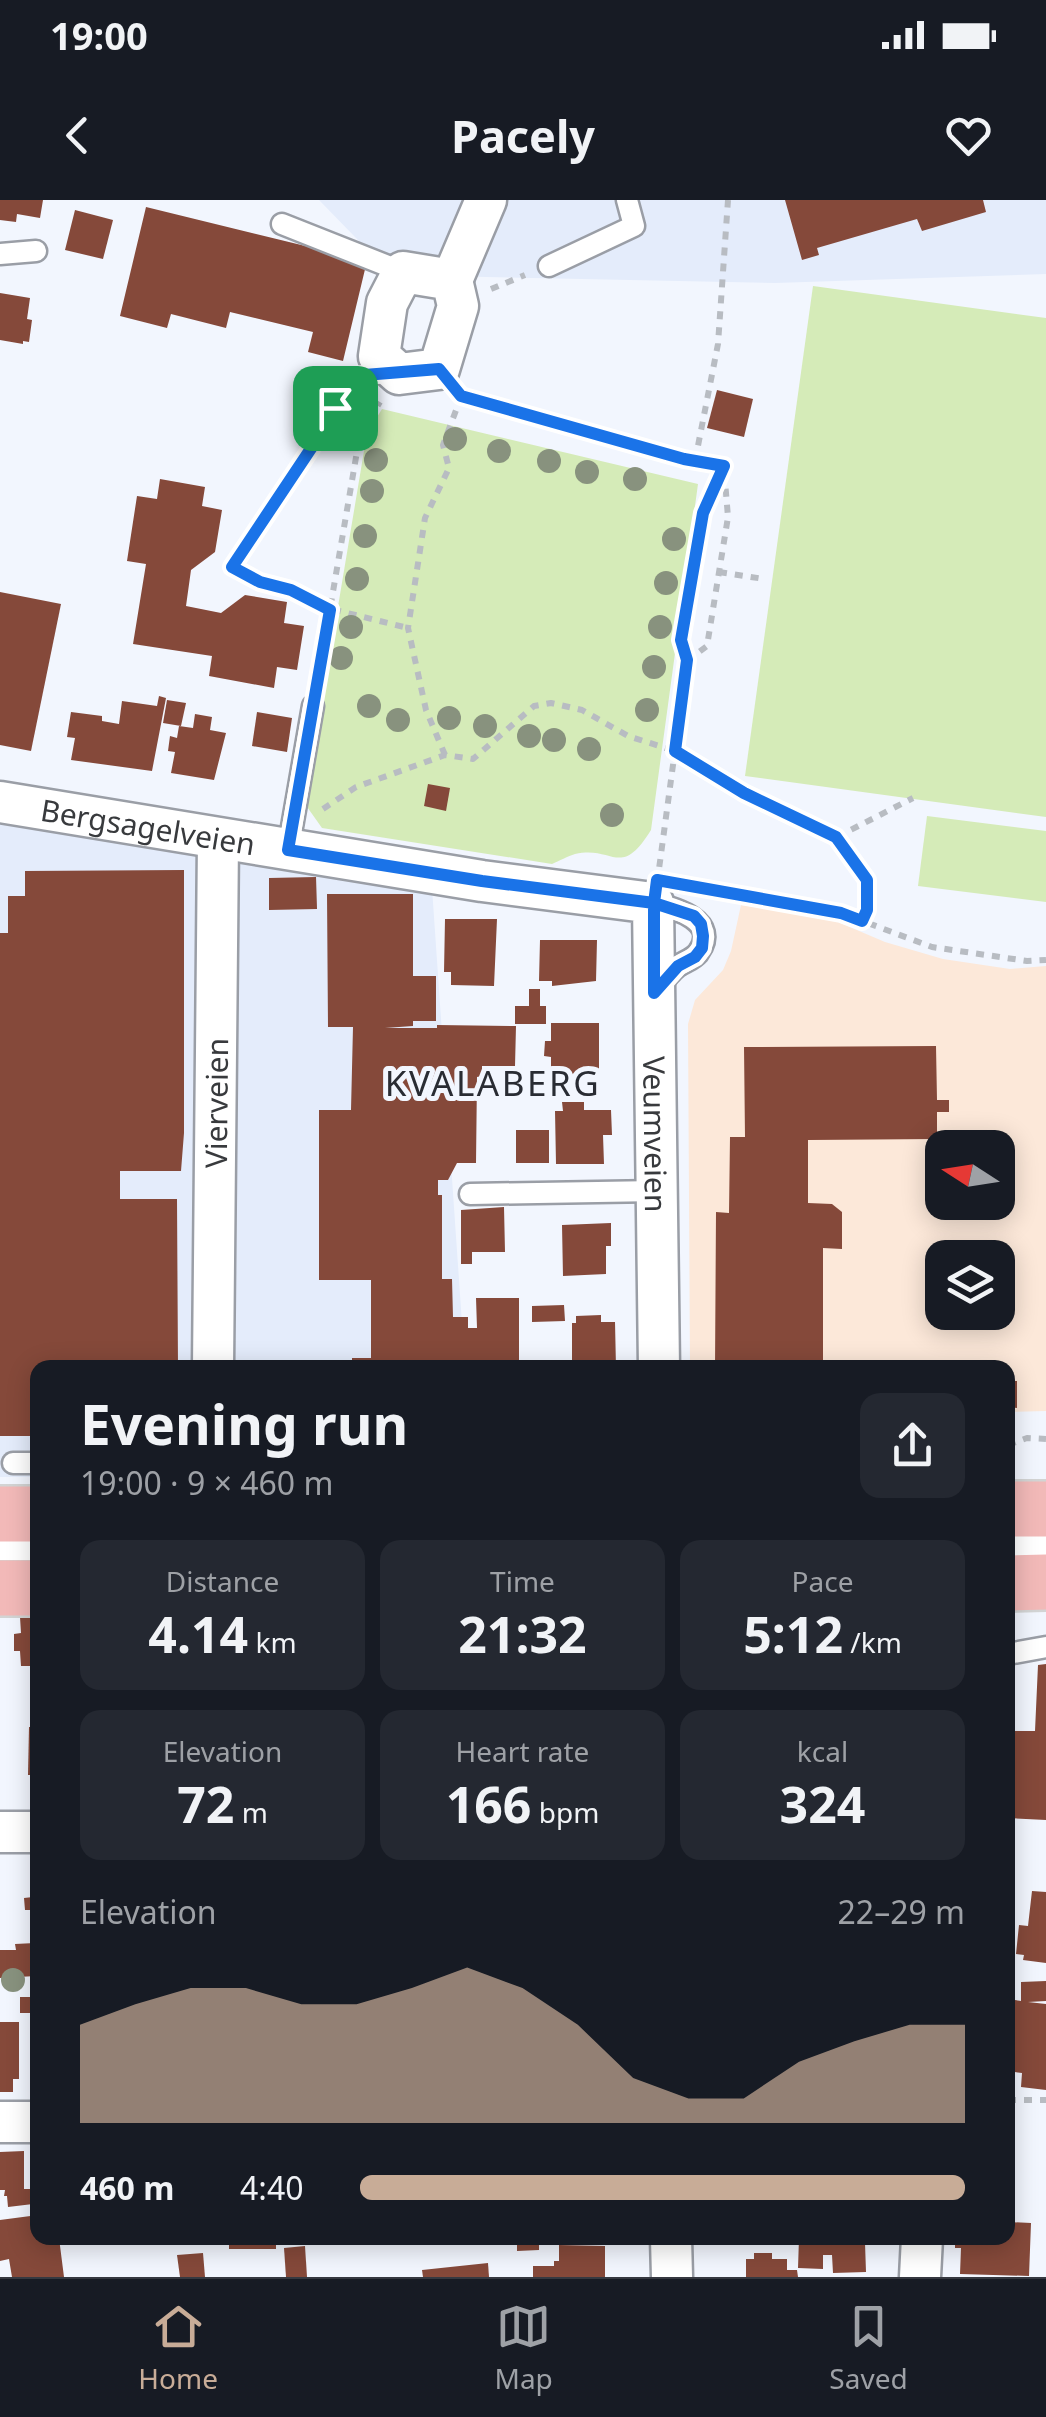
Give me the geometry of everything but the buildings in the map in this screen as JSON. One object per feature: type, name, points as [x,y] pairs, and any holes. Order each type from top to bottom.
[{"type":"main road","points":[[6,1489],[30,1508]]},
{"type":"main road","points":[[1015,1509],[1046,1509]]},
{"type":"main road","points":[[1015,1582],[1046,1582]]},
{"type":"main road","points":[[0,1588],[30,1588]]},
{"type":"street","points":[[455,293],[404,272],[387,302],[379,356],[399,374],[450,382],[455,293],[486,200]]},
{"type":"street","name":"Bergsagelveien","points":[[0,802],[482,881],[655,892]]},
{"type":"street","name":"Vierveien","points":[[213,1360],[218,840]]},
{"type":"street","name":"Veumveien","points":[[655,892],[659,1360]]},
{"type":"street","points":[[0,1832],[30,1832]]},
{"type":"street","points":[[0,2122],[30,2122]]},
{"type":"street","points":[[671,2245],[672,2277]]},
{"type":"street","points":[[920,2277],[922,2245]]},
{"type":"lane","points":[[549,266],[634,226],[627,200]]},
{"type":"lane","points":[[282,224],[404,272]]},
{"type":"lane","points":[[0,254],[36,250]]},
{"type":"lane","points":[[288,850],[313,706]]},
{"type":"lane","points":[[470,1194],[657,1191]]},
{"type":"lane","points":[[6,1489],[30,1470]]},
{"type":"lane","points":[[1015,1546],[1046,1546]]},
{"type":"lane","points":[[0,1550],[30,1550]]},
{"type":"lane","points":[[1015,1653],[1046,1647]]},
{"type":"path","points":[[694,461],[718,344],[728,200]]},
{"type":"path","points":[[455,293],[549,266]]},
{"type":"path","points":[[313,706],[360,434],[399,374]]},
{"type":"path","points":[[399,374],[352,376],[322,432],[232,567],[330,610],[408,628]]},
{"type":"path","points":[[445,754],[426,710],[408,628],[424,518],[449,468],[443,445],[450,382],[694,461],[724,466]]},
{"type":"path","points":[[687,660],[707,646],[728,517],[724,466]]},
{"type":"path","points":[[724,466],[703,513],[681,640],[687,660],[655,892],[841,913],[932,947],[1028,961],[1046,960]]},
{"type":"path","points":[[719,572],[764,579]]},
{"type":"path","points":[[288,850],[320,811],[356,787],[445,754],[473,759],[534,706],[552,703],[582,710],[628,736],[675,751],[744,793],[836,837],[867,880],[867,910],[862,921]]},
{"type":"path","points":[[836,837],[913,798]]},
{"type":"path","points":[[1015,1442],[1046,1439]]},
{"type":"path","points":[[1015,2100],[1046,2100]]},
{"type":"shaded area","points":[[319,200],[1046,200],[1046,274],[775,283],[392,275]]},
{"type":"shaded area","points":[[0,806],[258,866],[432,888],[465,1360],[30,1360],[30,1477],[0,1477]]},
{"type":"shaded area","points":[[741,905],[831,919],[885,942],[943,959],[1010,969],[1046,966],[1046,1411],[1015,1412],[1015,1360],[690,1360],[688,1024],[695,1000],[723,970]]},
{"type":"green space","points":[[813,286],[1046,318],[1046,817],[745,776]]},
{"type":"green space","points":[[382,409],[698,484],[651,830],[632,854],[616,857],[588,852],[552,864],[322,828],[305,804],[367,433]]},
{"type":"green space","points":[[927,816],[1046,831],[1046,902],[918,886]]},
{"type":"district","name":"KVALABERG","points":[[493,1082]]},
{"type":"route","points":[[335,408],[232,567],[330,610],[288,850],[654,903],[654,993],[678,966],[695,957],[702,948],[703,936],[701,924],[694,916],[654,903],[657,880],[841,913],[862,921],[867,910],[867,880],[836,837],[744,793],[675,751],[687,660],[681,640],[703,513],[724,466],[684,459],[461,396],[439,369],[352,376],[335,408]]}]
